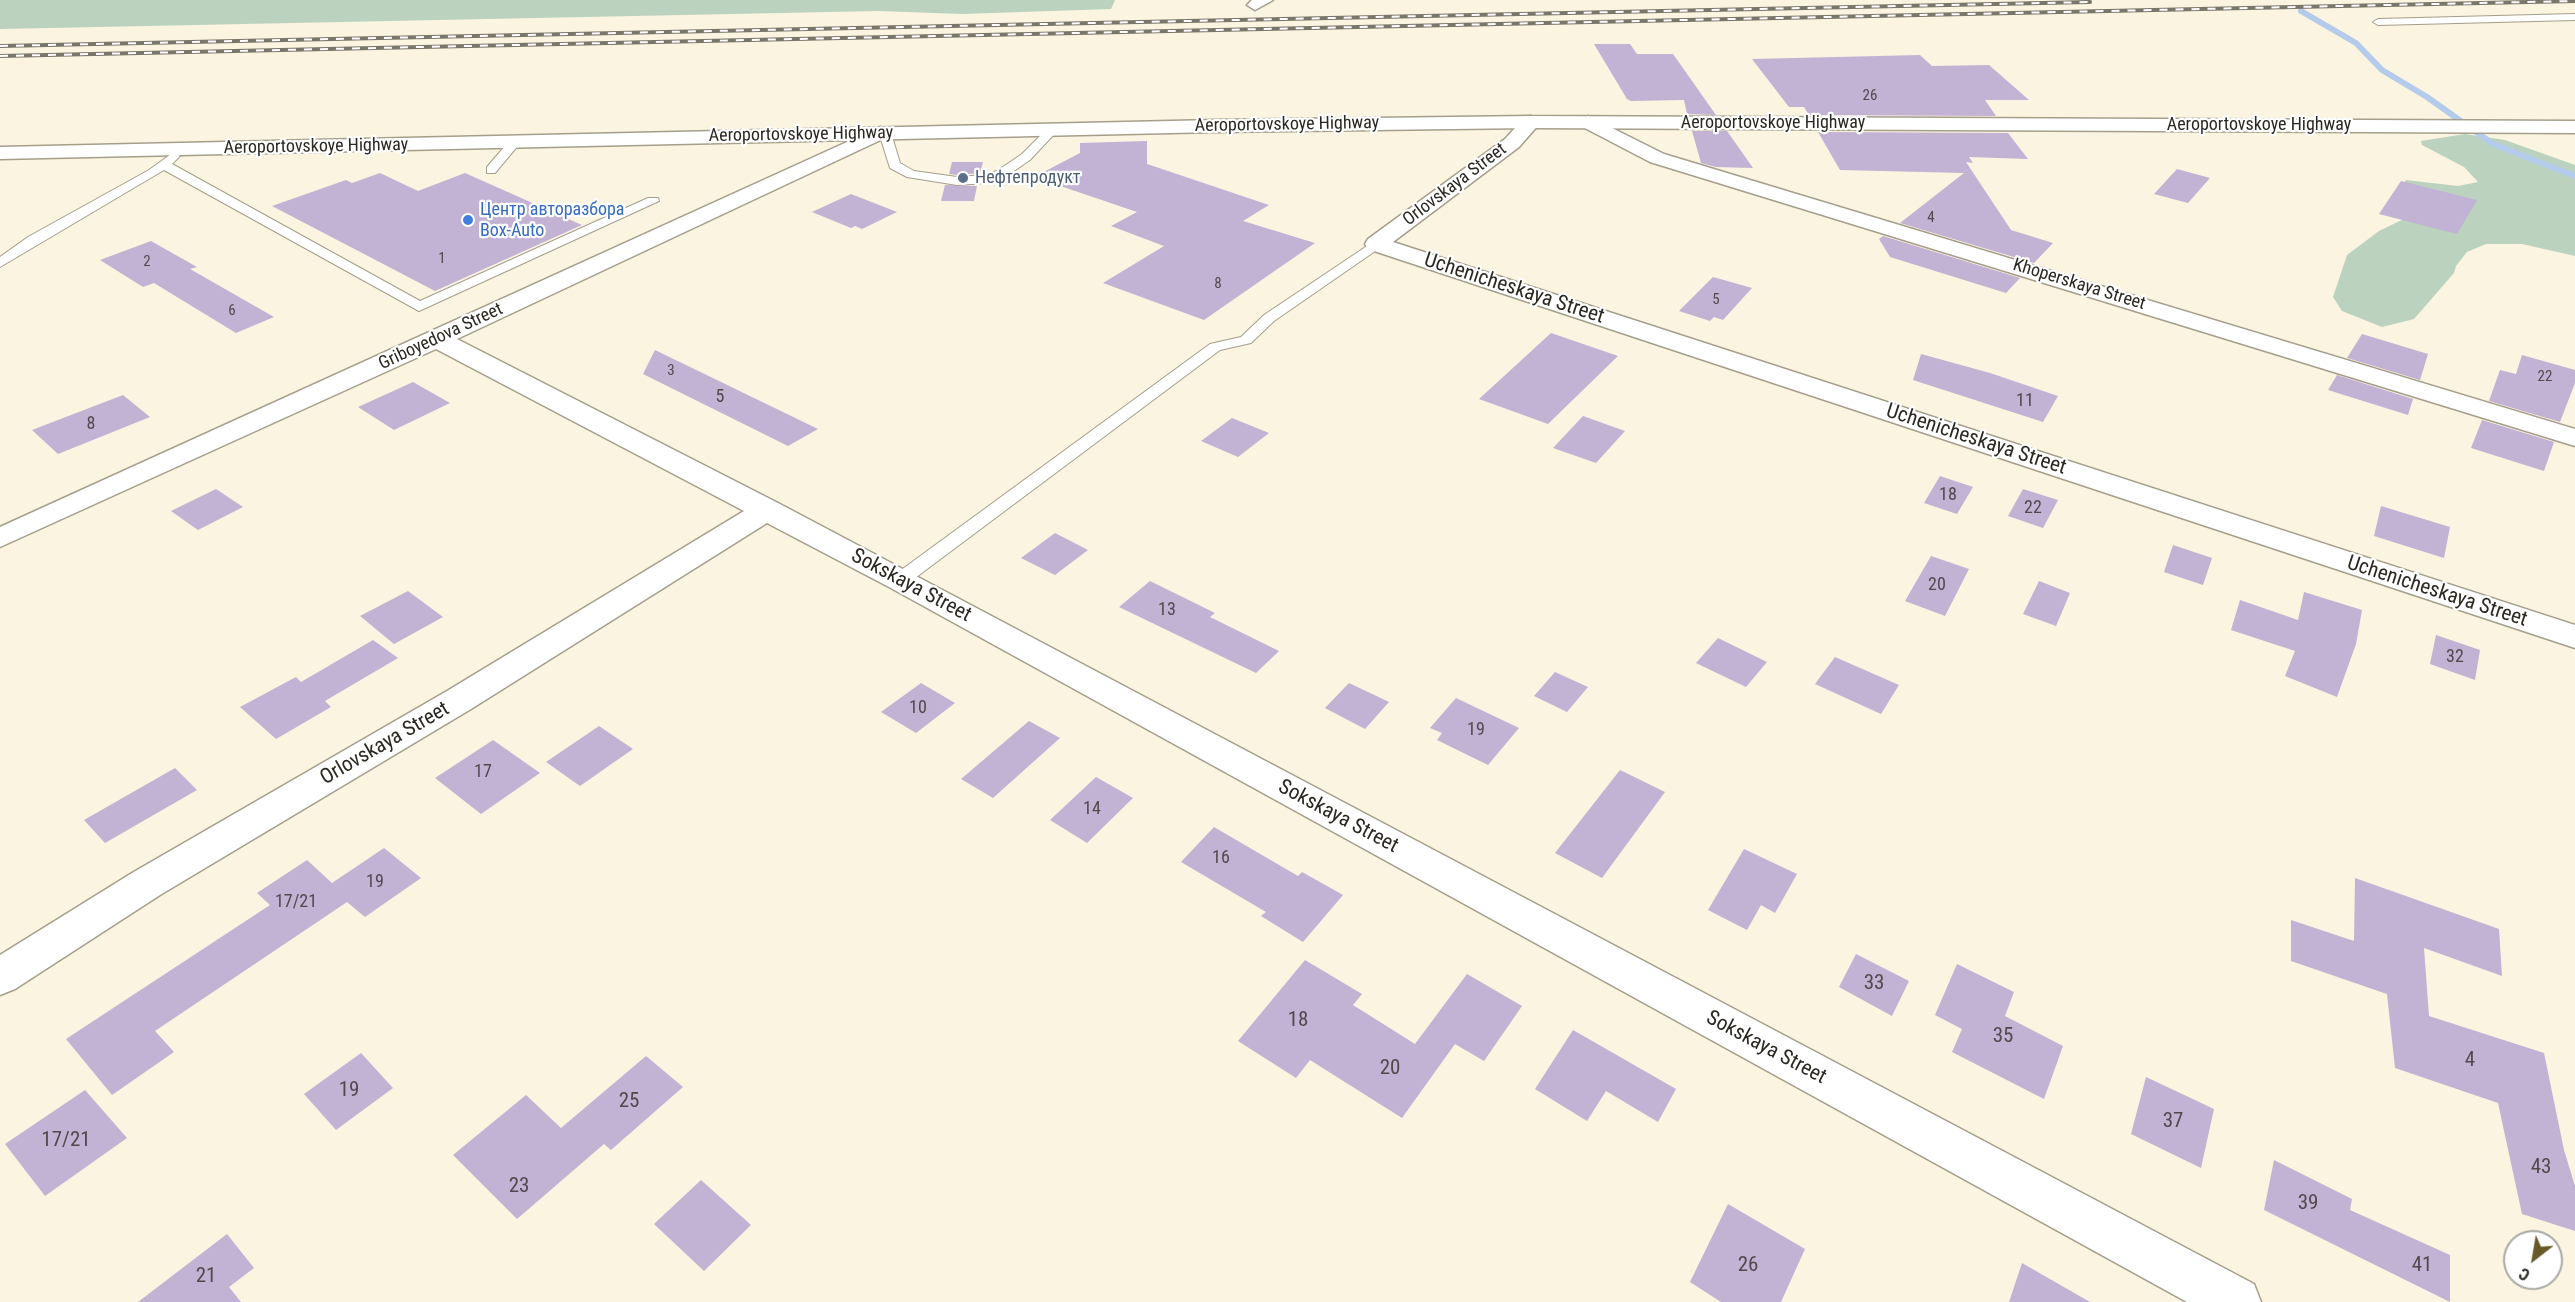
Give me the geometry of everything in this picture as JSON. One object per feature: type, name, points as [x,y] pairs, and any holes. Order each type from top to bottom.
[{"type":"street","name":"Aeroportovskoye Highway","points":[[0,153],[882,133],[1531,122],[2575,127]]},
{"type":"street","name":"Orlovskaya Street","points":[[1376,244],[1512,143],[1531,122]]},
{"type":"street","name":"Khoperskaya Street","points":[[1588,122],[1657,158],[2575,438]]},
{"type":"street","name":"Griboyedova Street","points":[[0,538],[882,133]]},
{"type":"street","name":"Uchenicheskaya Street","points":[[1376,244],[2575,637]]},
{"type":"street","name":"Sokskaya Street","points":[[437,339],[768,509],[2236,1302]]},
{"type":"street","name":"Orlovskaya Street","points":[[0,976],[146,884],[459,700],[768,509]]},
{"type":"lane","points":[[2378,22],[2575,17]]},
{"type":"lane","points":[[882,133],[894,165],[911,174],[957,181],[987,179],[1001,174],[1026,157],[1052,130]]},
{"type":"lane","points":[[491,170],[515,142]]},
{"type":"lane","points":[[0,263],[33,240],[163,164],[181,150]]},
{"type":"lane","points":[[163,164],[419,307],[653,201]]},
{"type":"lane","points":[[900,580],[1215,347],[1246,340],[1269,318],[1376,244]]},
{"type":"green space","points":[[0,0],[1115,0],[1111,9],[962,14],[878,11],[0,29]]},
{"type":"green space","points":[[2465,134],[2505,140],[2575,165],[2575,256],[2522,244],[2486,244],[2467,252],[2456,266],[2454,273],[2414,319],[2382,327],[2342,311],[2333,297],[2347,255],[2379,231],[2414,214],[2402,186],[2406,180],[2458,186],[2478,182],[2464,167],[2422,145],[2421,141]]},
{"type":"building","points":[[1594,44],[1630,44],[1637,54],[1673,54],[1716,115],[1687,114],[1684,100],[1631,101],[1627,99]]},
{"type":"building","points":[[1920,55],[1932,66],[1989,65],[2029,100],[1985,100],[1996,116],[1809,115],[1804,107],[1789,107],[1752,59]]},
{"type":"building","points":[[1692,131],[1727,131],[1753,168],[1716,167],[1701,163]]},
{"type":"building","points":[[1818,132],[2008,133],[2028,159],[1969,157],[1973,163],[1966,162],[2011,230],[2053,243],[2034,263],[1900,223],[1964,173],[1840,170]]},
{"type":"building","points":[[1147,141],[1147,164],[1269,205],[1243,221],[1315,243],[1204,320],[1103,283],[1164,246],[1111,226],[1137,212],[1034,177],[1080,153],[1080,143]]},
{"type":"building","points":[[952,162],[983,162],[980,173],[957,175],[949,174]]},
{"type":"building","points":[[2177,169],[2210,178],[2188,203],[2154,194]]},
{"type":"building","points":[[380,173],[418,191],[465,173],[582,225],[435,291],[272,206],[346,180],[352,183]]},
{"type":"building","points":[[2401,181],[2477,200],[2457,234],[2379,214]]},
{"type":"building","points":[[945,185],[977,186],[974,201],[941,201]]},
{"type":"building","points":[[851,194],[897,212],[862,229],[855,226],[851,228],[812,212]]},
{"type":"building","points":[[1883,236],[2020,278],[2006,293],[1890,257],[1879,239]]},
{"type":"building","points":[[151,241],[197,267],[190,269],[274,317],[236,333],[154,283],[143,287],[100,260]]},
{"type":"building","points":[[1713,277],[1752,288],[1723,320],[1714,317],[1710,321],[1679,311]]},
{"type":"building","points":[[1551,333],[1618,356],[1548,424],[1479,399]]},
{"type":"building","points":[[2362,334],[2428,354],[2420,380],[2347,358]]},
{"type":"building","points":[[655,350],[818,429],[788,446],[643,374]]},
{"type":"building","points":[[1921,354],[1990,373],[2058,396],[2043,422],[1913,380]]},
{"type":"building","points":[[2522,355],[2575,370],[2575,383],[2560,422],[2489,401],[2500,370],[2516,374]]},
{"type":"building","points":[[2337,375],[2413,399],[2408,415],[2328,390]]},
{"type":"building","points":[[413,382],[450,403],[394,430],[358,407]]},
{"type":"building","points":[[123,395],[150,417],[58,454],[32,430]]},
{"type":"building","points":[[1583,416],[1625,431],[1596,463],[1553,448]]},
{"type":"building","points":[[1232,418],[1269,433],[1238,457],[1201,441]]},
{"type":"building","points":[[2482,420],[2554,442],[2544,471],[2471,448]]},
{"type":"building","points":[[1940,476],[1973,487],[1957,514],[1924,503]]},
{"type":"building","points":[[216,489],[243,507],[198,530],[171,511]]},
{"type":"building","points":[[2023,489],[2058,500],[2043,528],[2008,516]]},
{"type":"building","points":[[2381,506],[2450,527],[2444,558],[2374,536]]},
{"type":"building","points":[[1055,533],[1088,550],[1055,575],[1021,558]]},
{"type":"building","points":[[2173,545],[2212,558],[2203,585],[2164,572]]},
{"type":"building","points":[[1931,556],[1969,569],[1945,616],[1905,601]]},
{"type":"building","points":[[1150,581],[1215,613],[1210,617],[1279,651],[1256,673],[1119,607]]},
{"type":"building","points":[[2039,581],[2070,593],[2056,626],[2023,614]]},
{"type":"building","points":[[408,591],[443,617],[394,644],[360,616]]},
{"type":"building","points":[[2304,592],[2362,610],[2356,644],[2337,697],[2285,676],[2295,651],[2231,630],[2240,600],[2298,620]]},
{"type":"building","points":[[2436,635],[2480,650],[2475,680],[2430,664]]},
{"type":"building","points":[[1718,638],[1767,662],[1746,687],[1696,663]]},
{"type":"building","points":[[373,640],[398,658],[325,701],[331,707],[276,739],[240,707],[296,677],[301,682]]},
{"type":"building","points":[[1835,657],[1899,685],[1881,714],[1815,684]]},
{"type":"building","points":[[1555,672],[1588,687],[1567,712],[1534,696]]},
{"type":"building","points":[[921,683],[955,703],[916,733],[881,712]]},
{"type":"building","points":[[1349,683],[1389,702],[1365,729],[1325,708]]},
{"type":"building","points":[[1456,698],[1519,728],[1488,765],[1437,740],[1442,733],[1430,728]]},
{"type":"building","points":[[1029,721],[1060,738],[993,798],[961,779]]},
{"type":"building","points":[[599,726],[633,749],[580,786],[546,762]]},
{"type":"building","points":[[493,740],[540,773],[481,814],[435,778]]},
{"type":"building","points":[[175,768],[197,790],[105,843],[84,820]]},
{"type":"building","points":[[1620,770],[1665,792],[1602,878],[1555,853]]},
{"type":"building","points":[[1096,777],[1133,798],[1087,843],[1050,820]]},
{"type":"building","points":[[1214,827],[1298,876],[1302,872],[1343,895],[1303,942],[1261,916],[1266,912],[1181,862]]},
{"type":"building","points":[[384,848],[421,878],[365,917],[347,902],[155,1031],[174,1052],[112,1095],[66,1039],[270,905],[257,893],[307,860],[332,883]]},
{"type":"building","points":[[1744,849],[1797,874],[1775,913],[1761,905],[1747,930],[1708,910]]},
{"type":"building","points":[[2355,878],[2499,929],[2502,976],[2424,948],[2429,1016],[2544,1053],[2564,1150],[2575,1186],[2575,1231],[2522,1214],[2498,1103],[2395,1068],[2387,994],[2291,961],[2291,920],[2354,941]]},
{"type":"building","points":[[1856,954],[1909,981],[1892,1016],[1839,987]]},
{"type":"building","points":[[1305,960],[1362,994],[1353,1005],[1415,1044],[1467,974],[1522,1006],[1484,1061],[1455,1044],[1402,1118],[1310,1060],[1296,1078],[1238,1041]]},
{"type":"building","points":[[1957,964],[2014,992],[2005,1016],[2063,1046],[2044,1099],[1952,1052],[1962,1029],[1935,1015]]},
{"type":"building","points":[[1573,1030],[1676,1089],[1658,1122],[1606,1091],[1587,1121],[1535,1089]]},
{"type":"building","points":[[361,1053],[393,1088],[336,1130],[304,1094]]},
{"type":"building","points":[[646,1056],[683,1087],[611,1150],[604,1144],[517,1219],[453,1155],[526,1095],[561,1128]]},
{"type":"building","points":[[2146,1077],[2214,1109],[2201,1168],[2131,1134]]},
{"type":"building","points":[[85,1090],[127,1138],[45,1196],[5,1144]]},
{"type":"building","points":[[2274,1160],[2352,1199],[2350,1210],[2450,1255],[2450,1302],[2264,1210]]},
{"type":"building","points":[[701,1180],[751,1225],[704,1271],[654,1224]]},
{"type":"building","points":[[1728,1204],[1805,1249],[1781,1302],[1721,1302],[1690,1282]]},
{"type":"building","points":[[227,1234],[254,1268],[229,1287],[241,1302],[138,1302]]},
{"type":"building","points":[[2022,1263],[2090,1302],[2009,1302]]},
{"type":"waterway","points":[[2301,11],[2356,43],[2382,70],[2427,97],[2493,144],[2575,176]]},
{"type":"railway","points":[[0,56],[2575,1]]},
{"type":"railway","points":[[0,46],[2090,2]]},
{"type":"place","name":"Нефтепродукт","points":[[963,178]]},
{"type":"place","name":"Центр авторазбора Box-Auto","points":[[468,220]]}]
